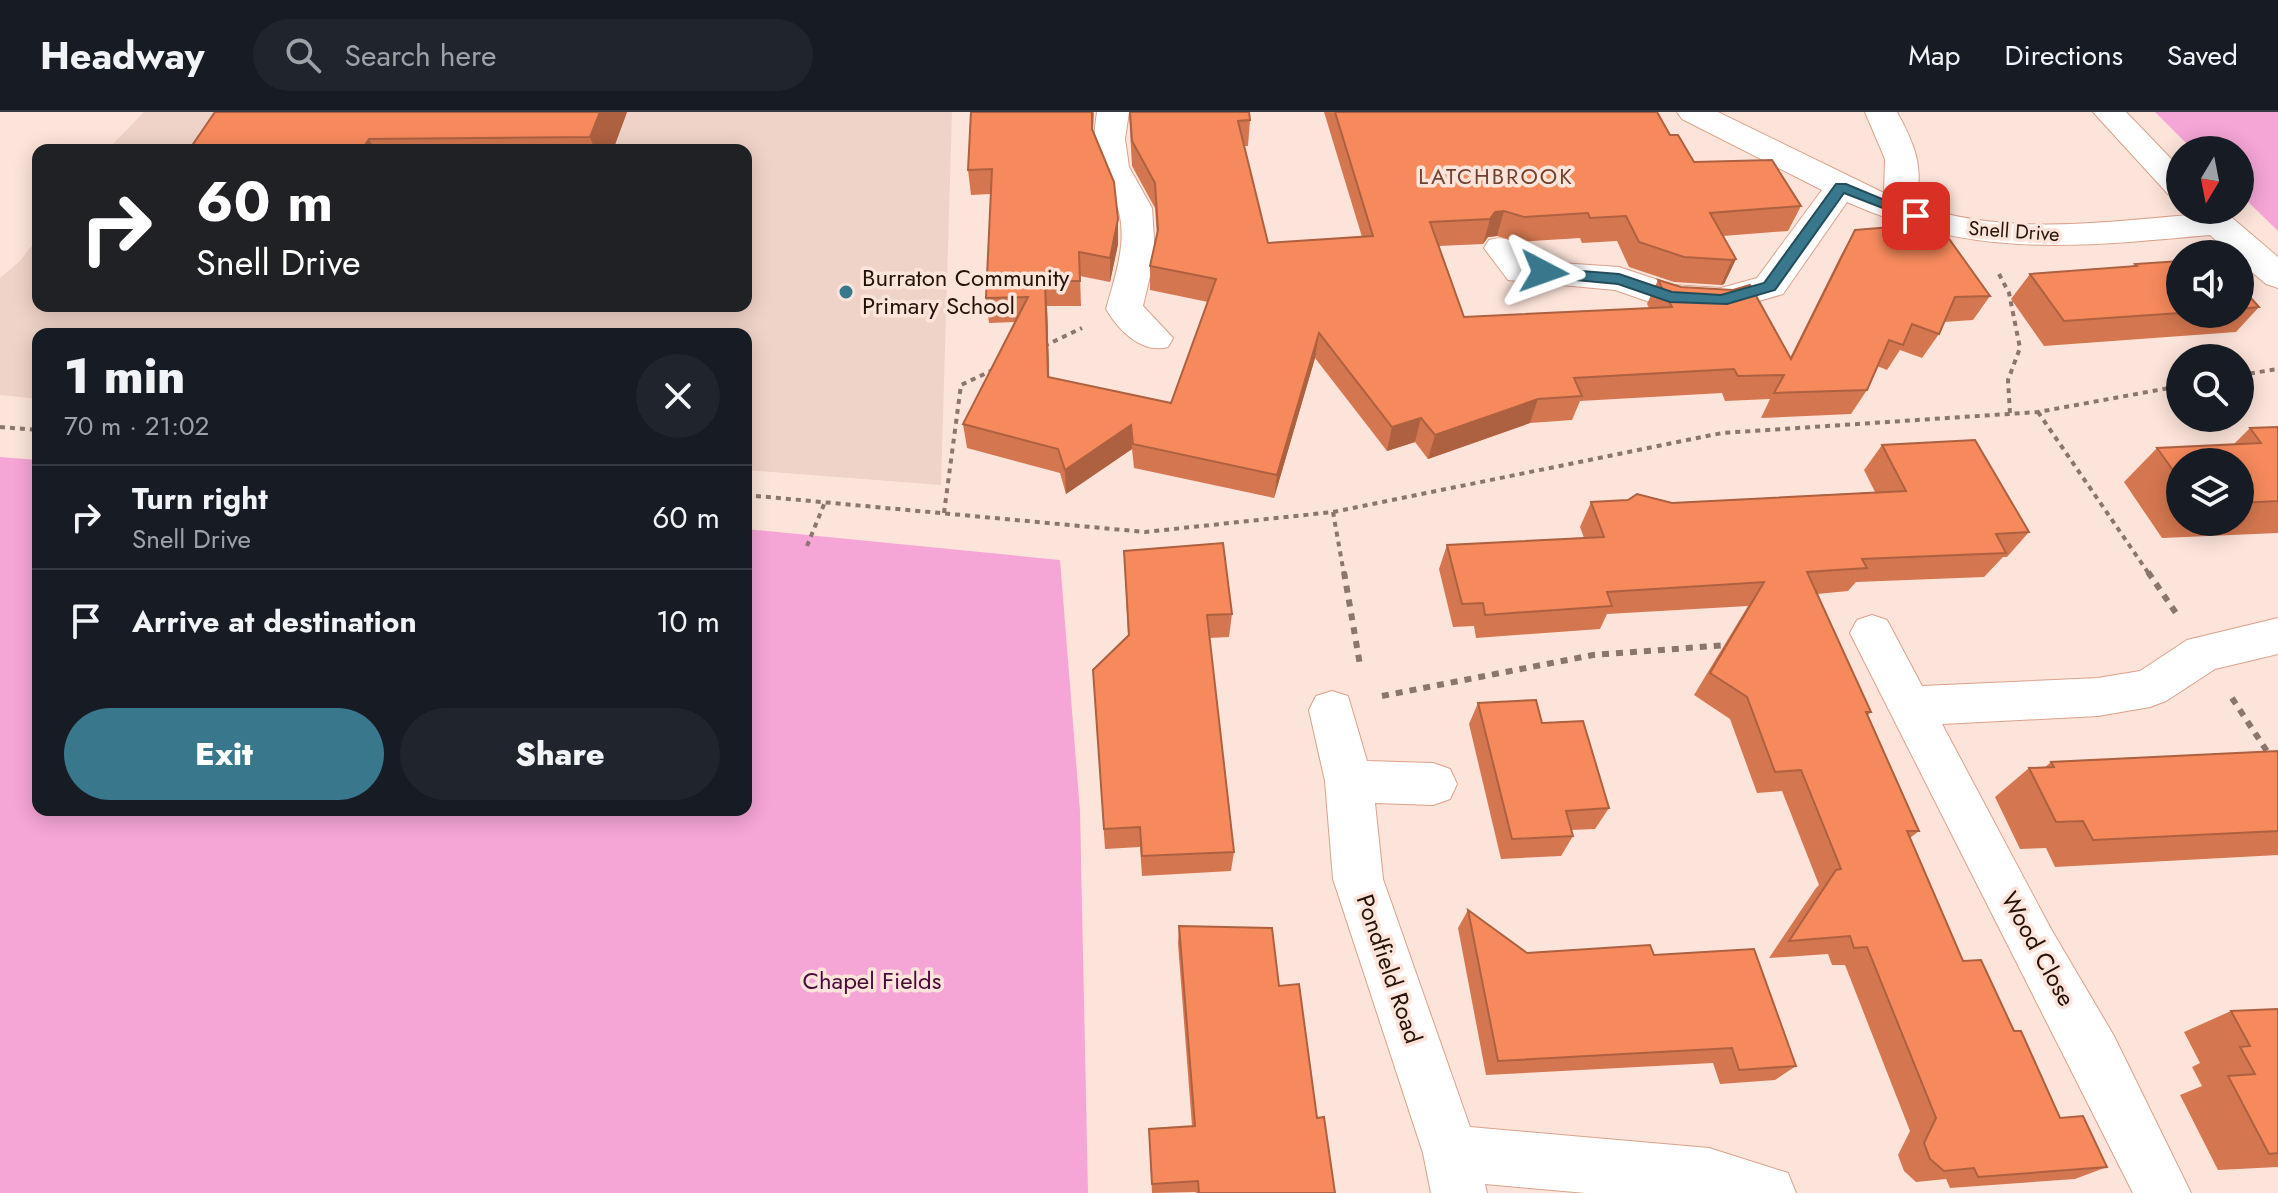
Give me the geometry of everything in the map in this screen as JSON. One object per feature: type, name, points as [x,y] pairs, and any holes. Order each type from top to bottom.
[{"type":"street","points":[[1113,112],[1109,139],[1113,167],[1135,208],[1138,255],[1124,309],[1155,338]]},
{"type":"street","name":"Snell Drive","points":[[1693,112],[1841,187],[1894,208],[1976,230],[2061,235],[2166,222]]},
{"type":"street","points":[[1881,112],[1901,148],[1903,192],[1894,208]]},
{"type":"street","points":[[2109,112],[2166,172]]},
{"type":"street","points":[[1516,273],[1619,279],[1670,297],[1721,300],[1770,286],[1841,187]]},
{"type":"street","points":[[2217,224],[2278,276]]},
{"type":"street","name":"Wood Close","points":[[1872,633],[2033,946],[2095,1055],[2163,1193]]},
{"type":"street","points":[[1910,706],[2098,697],[2150,688],[2203,653],[2278,636]]},
{"type":"street","name":"Pondfield Road","points":[[1349,705],[1349,781],[1358,879],[1455,1173],[1709,1176],[1768,1193]]},
{"type":"street","points":[[1349,781],[1433,784]]},
{"type":"path","points":[[1976,230],[2009,293],[2020,348],[2008,380],[2010,414]]},
{"type":"path","points":[[1043,347],[1124,309]]},
{"type":"path","points":[[944,513],[961,385],[1002,366]]},
{"type":"path","points":[[2254,373],[2278,369]]},
{"type":"path","points":[[752,496],[1145,532],[1333,512],[1722,433],[2038,412],[2166,389]]},
{"type":"path","points":[[2038,412],[2278,768]]},
{"type":"path","points":[[0,427],[32,430]]},
{"type":"path","points":[[807,546],[825,502]]},
{"type":"path","points":[[1333,512],[1349,705],[1593,655],[1732,644]]},
{"type":"shaded area","name":"Burraton Community Primary School","points":[[144,112],[952,112],[941,485],[752,470],[752,328],[32,328],[32,398],[0,395],[0,278],[32,246],[32,312],[752,312],[752,144],[113,144]]},
{"type":"green space","points":[[2155,112],[2278,112],[2278,231],[2254,208],[2254,136],[2179,136]]},
{"type":"green space","name":"Chapel Fields","points":[[0,457],[32,460],[32,816],[752,816],[752,530],[1060,560],[1080,811],[1088,1193],[0,1193]]},
{"type":"building","points":[[215,112],[600,112],[590,137],[369,139],[366,144],[193,144]]},
{"type":"building","points":[[971,112],[1092,112],[1092,129],[1114,182],[1118,219],[1110,258],[1079,252],[1080,281],[1045,281],[1048,377],[1171,403],[1216,279],[1150,266],[1158,230],[1155,183],[1132,141],[1130,112],[1249,112],[1250,120],[1238,121],[1268,243],[1373,236],[1335,112],[1657,112],[1670,135],[1678,135],[1694,162],[1772,160],[1801,206],[1710,213],[1736,259],[1732,260],[1684,257],[1639,242],[1626,216],[1590,218],[1588,213],[1524,217],[1504,211],[1495,212],[1490,219],[1430,222],[1464,317],[1672,307],[1658,280],[1681,287],[1733,290],[1750,285],[1791,359],[1855,230],[1904,226],[1908,231],[1942,229],[1990,296],[1955,297],[1939,334],[1912,324],[1903,345],[1889,340],[1867,390],[1774,393],[1784,375],[1738,376],[1734,369],[1574,378],[1582,396],[1538,399],[1435,435],[1421,418],[1392,427],[1319,333],[1277,475],[1133,444],[1131,425],[1065,470],[1058,449],[963,424],[1028,297],[986,298],[992,169],[968,170]]},
{"type":"building","points":[[2166,262],[2166,314],[2064,321],[2030,274],[2137,266],[2135,264]]},
{"type":"building","points":[[2278,427],[2278,501],[2254,502],[2254,448],[2166,448],[2166,461],[2157,448],[2261,443],[2253,432],[2254,428]]},
{"type":"building","points":[[1975,440],[2029,532],[1996,534],[2006,553],[1862,559],[1867,568],[1807,572],[1871,712],[1866,712],[1919,831],[1907,831],[1963,961],[1981,960],[2014,1031],[2021,1031],[2060,1118],[2083,1116],[2107,1167],[1978,1177],[1974,1168],[1944,1171],[1930,1159],[1924,1143],[1936,1118],[1867,947],[1854,948],[1850,936],[1789,941],[1836,870],[1841,869],[1801,770],[1775,772],[1747,697],[1710,673],[1764,582],[1607,592],[1612,606],[1485,615],[1483,603],[1462,604],[1447,545],[1604,537],[1591,502],[1628,500],[1637,494],[1672,503],[1906,491],[1882,445]]},
{"type":"building","points":[[1223,543],[1232,614],[1207,615],[1234,852],[1142,856],[1140,827],[1104,829],[1093,670],[1129,635],[1124,551]]},
{"type":"building","points":[[1536,700],[1542,723],[1583,721],[1609,808],[1566,811],[1573,836],[1512,839],[1478,703]]},
{"type":"building","points":[[2278,751],[2278,831],[2093,840],[2083,821],[2056,822],[2029,768],[2054,767],[2051,762]]},
{"type":"building","points":[[1468,910],[1527,953],[1650,945],[1654,955],[1754,949],[1796,1066],[1739,1070],[1732,1048],[1498,1061]]},
{"type":"building","points":[[1179,926],[1272,928],[1279,986],[1299,984],[1317,1118],[1324,1117],[1335,1193],[1199,1193],[1198,1181],[1152,1184],[1149,1129],[1195,1126]]},
{"type":"building","points":[[2278,1009],[2278,1153],[2269,1154],[2228,1076],[2255,1074],[2240,1047],[2250,1046],[2231,1011]]},
{"type":"place","name":"Burraton Community Primary School","points":[[846,292]]},
{"type":"district","name":"LATCHBROOK","points":[[1496,176]]},
{"type":"route","points":[[1544,272],[1619,279],[1670,297],[1721,300],[1770,286],[1841,187],[1916,216]]}]
